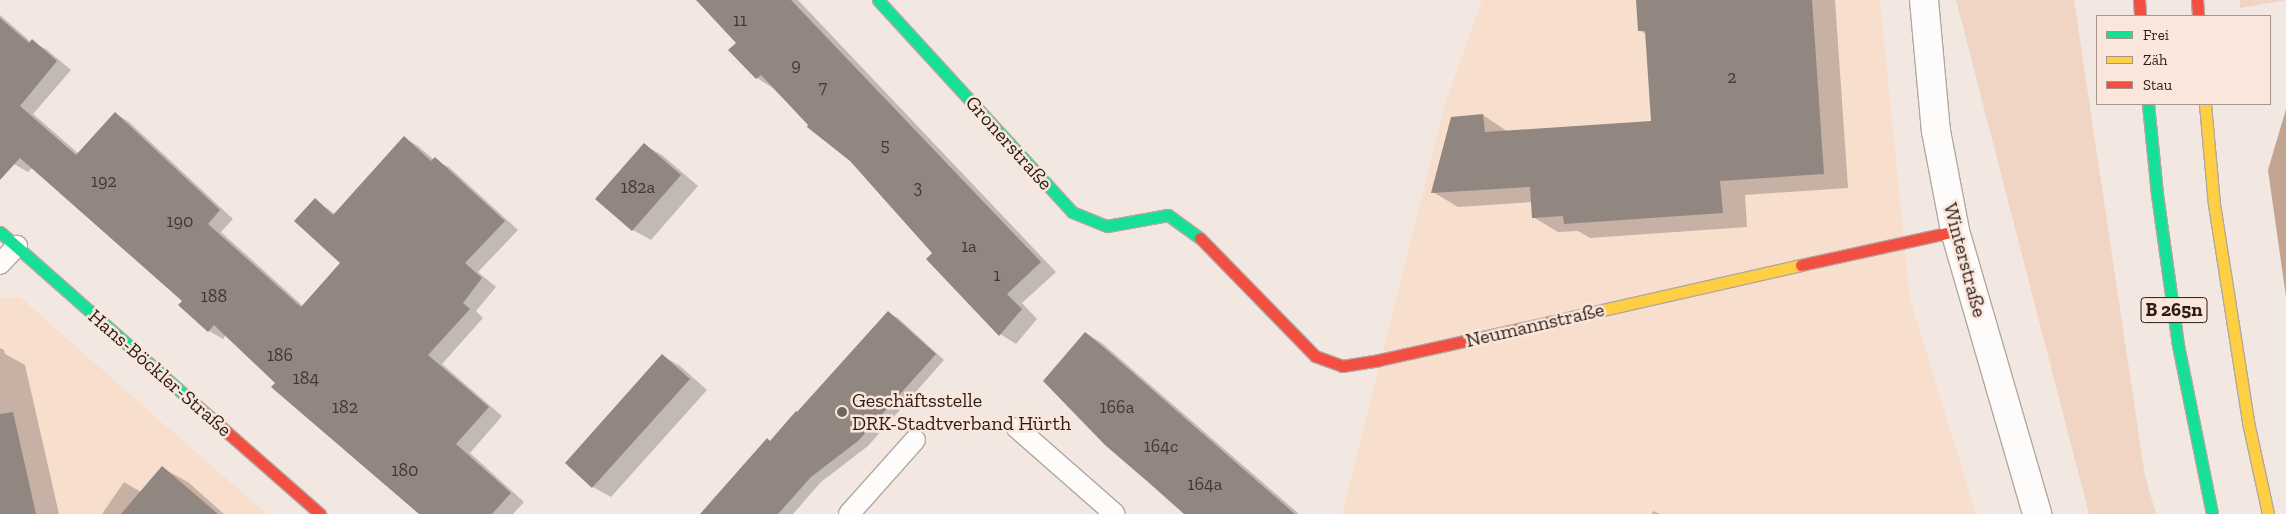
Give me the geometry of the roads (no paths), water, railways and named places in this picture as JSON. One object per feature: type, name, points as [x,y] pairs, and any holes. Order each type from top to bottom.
[{"type":"street","name":"Gronerstraße","points":[[878,0],[1072,212],[1107,226],[1168,215]]},
{"type":"street","name":"Winterstraße","points":[[1924,0],[1936,131],[1955,232],[2037,514]]},
{"type":"street","points":[[2139,0],[2140,15]]},
{"type":"street","points":[[2197,0],[2198,15]]},
{"type":"street","name":"B 265n","points":[[2148,105],[2157,194],[2178,345],[2212,514]]},
{"type":"street","name":"B 265n","points":[[2205,105],[2214,204],[2248,422],[2268,514]]},
{"type":"street","name":"Neumannstraße","points":[[1168,215],[1194,232],[1315,356],[1342,366],[1379,360],[1955,232]]},
{"type":"street","name":"Hans-Böckler-Straße","points":[[0,232],[320,514]]},
{"type":"lane","points":[[0,264],[17,246]]},
{"type":"lane","points":[[1018,428],[1115,514]]},
{"type":"lane","points":[[849,514],[916,440]]},
{"type":"place","name":"Geschäftsstelle DRK-Stadtverband Hürth","points":[[842,412]]}]
